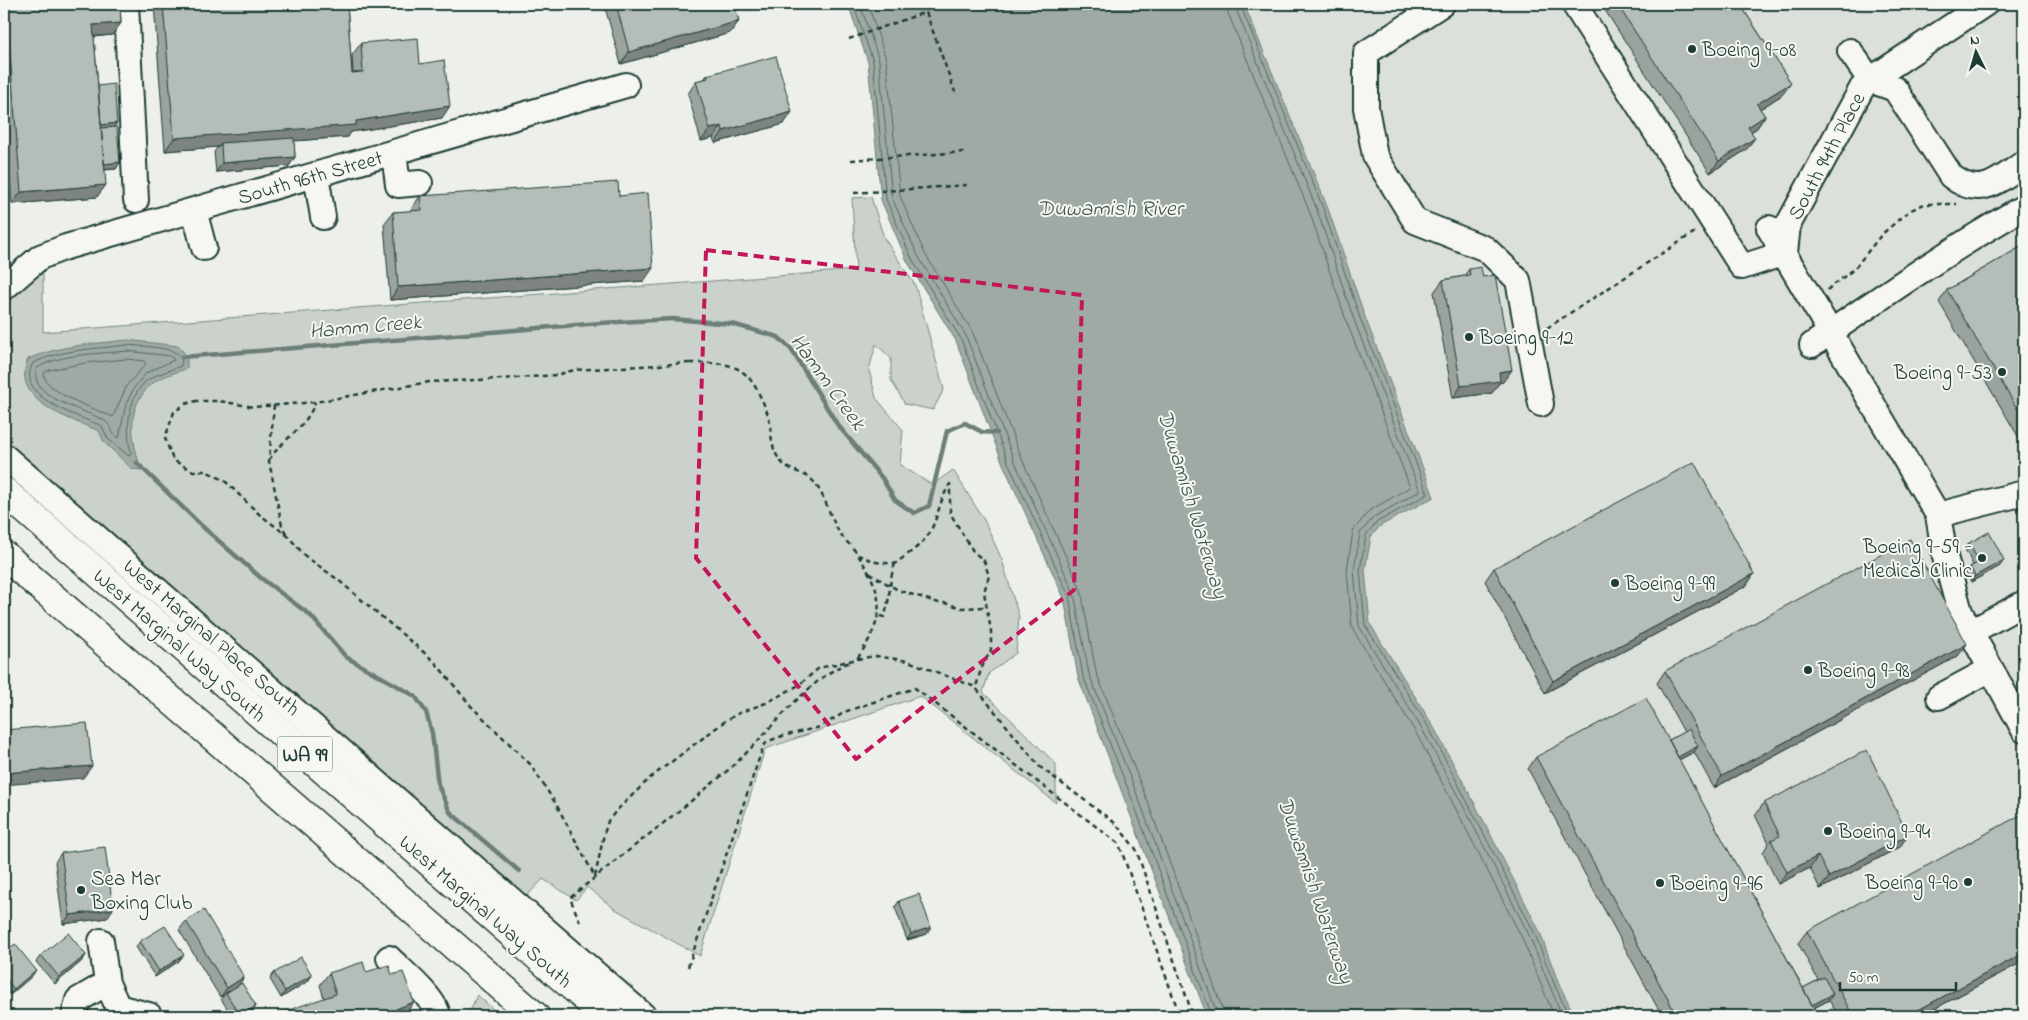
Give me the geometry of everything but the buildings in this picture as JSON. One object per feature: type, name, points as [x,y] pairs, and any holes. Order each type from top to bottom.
[{"type":"highway","name":"West Marginal Way South","points":[[4,491],[606,1016]]},
{"type":"highway","name":"WA 99","points":[[4,555],[535,1016]]},
{"type":"street","points":[[126,4],[136,200]]},
{"type":"street","points":[[1442,4],[1366,53],[1366,108],[1375,156],[1415,221],[1486,249],[1518,280],[1541,404]]},
{"type":"street","points":[[1574,4],[1742,266],[1785,253]]},
{"type":"street","name":"South 94th Place","points":[[1785,253],[1788,225],[1862,88],[1870,80],[1986,4]]},
{"type":"street","points":[[1850,51],[1870,80],[1895,89],[1950,176],[1959,183],[1970,187],[1982,187],[1993,184],[2024,163]]},
{"type":"street","name":"South 96th Street","points":[[4,288],[40,258],[66,248],[394,152],[530,104],[610,83]]},
{"type":"street","points":[[394,152],[398,185],[420,183]]},
{"type":"street","points":[[316,175],[323,218]]},
{"type":"street","points":[[1822,339],[1982,231],[2024,207]]},
{"type":"street","points":[[194,210],[204,248]]},
{"type":"street","points":[[1769,228],[1785,253],[1822,339],[1938,515],[1951,583],[1960,612],[2024,730]]},
{"type":"street","name":"West Marginal Place South","points":[[4,456],[644,1016]]},
{"type":"street","points":[[1938,515],[2024,493]]},
{"type":"street","points":[[1971,632],[2024,603]]},
{"type":"street","points":[[1939,696],[1991,669]]},
{"type":"street","points":[[101,941],[107,983],[118,1006],[149,1015]]},
{"type":"street","points":[[389,958],[426,995],[437,1009],[438,1016]]},
{"type":"street","points":[[74,1016],[78,1000],[107,983]]},
{"type":"path","points":[[924,4],[955,92]]},
{"type":"path","points":[[850,38],[926,12]]},
{"type":"path","points":[[851,160],[964,152]]},
{"type":"path","points":[[854,193],[968,185]]},
{"type":"path","points":[[1821,294],[1854,269],[1882,234],[1909,211],[1924,204],[1964,204]]},
{"type":"path","points":[[1529,340],[1712,220]]},
{"type":"path","points":[[288,536],[258,514],[216,474],[206,471],[192,471],[173,460],[166,442],[174,412],[185,404],[207,400],[254,406],[315,402],[429,382],[557,375],[574,370],[690,363],[734,366],[749,377],[758,391],[768,414],[770,436],[779,460],[784,466],[812,481],[840,532],[858,555],[868,572],[878,596],[879,616],[869,642],[857,659],[837,668],[819,681],[787,710],[728,770],[570,898],[580,922]]},
{"type":"path","points":[[269,461],[274,452],[302,426],[315,402]]},
{"type":"path","points":[[274,405],[269,461],[282,526],[288,536],[305,556],[337,579],[434,661],[471,706],[530,764],[556,804],[595,877]]},
{"type":"path","points":[[879,616],[884,617],[888,605],[895,564],[930,534],[938,514],[940,499],[950,484],[950,513],[973,551],[984,561],[989,576],[984,592],[991,631],[991,650],[975,687]]},
{"type":"path","points":[[858,555],[876,562],[895,564]]},
{"type":"path","points":[[868,572],[890,586],[939,603],[945,602],[962,608],[986,608]]},
{"type":"path","points":[[595,877],[608,821],[650,778],[739,713],[766,703],[799,685],[819,668],[876,656],[899,659],[953,677],[975,687],[1040,767],[1115,823],[1136,849],[1193,1016]]},
{"type":"path","points":[[688,967],[763,747],[767,742],[779,736],[820,727],[847,711],[915,688],[1119,844],[1180,1016]]},
{"type":"highlighted area","points":[[706,250],[1082,295],[1074,590],[856,759],[696,558]]},
{"type":"shaded area","points":[[1244,4],[2024,4],[2024,1016],[1575,1016],[1559,984],[1539,930],[1476,806],[1432,724],[1370,624],[1365,570],[1371,537],[1380,526],[1434,497],[1365,317],[1327,206]]},
{"type":"shaded area","points":[[871,197],[884,238],[915,285],[944,389],[933,410],[905,404],[891,380],[891,358],[876,344],[869,370],[876,398],[903,430],[900,465],[932,485],[953,470],[984,520],[1002,560],[1019,617],[1016,653],[989,673],[983,692],[1056,764],[1056,803],[920,696],[765,749],[700,956],[615,909],[587,887],[576,900],[543,879],[526,897],[4,441],[4,301],[21,283],[43,273],[43,332],[856,270],[852,198]]},
{"type":"shaded area","points":[[477,995],[501,1016],[468,1016]]},
{"type":"water","name":"Duwamish River","points":[[848,4],[1244,4],[1327,206],[1365,317],[1434,497],[1380,526],[1371,537],[1365,570],[1370,624],[1432,724],[1476,806],[1539,930],[1559,984],[1575,1016],[1207,1016],[1078,677],[1064,598],[1003,464],[956,341],[907,261],[881,200],[868,62]]},
{"type":"water","points":[[127,340],[178,346],[187,356],[187,368],[155,381],[143,393],[137,403],[134,414],[133,436],[141,470],[132,469],[104,442],[99,431],[59,414],[35,397],[27,387],[25,374],[28,359],[40,354],[77,346]]},
{"type":"waterway","name":"Hamm Creek","points":[[182,357],[601,323],[673,319],[732,324],[778,337],[791,349],[837,424],[882,478],[895,500],[914,513],[929,506],[947,431],[965,423],[982,432],[997,433]]},
{"type":"waterway","name":"Hamm Creek","points":[[137,463],[203,527],[261,578],[310,615],[346,657],[415,696],[426,712],[432,733],[438,785],[450,812],[519,871]]},
{"type":"place","name":"Boeing 9-08","points":[[1692,49]]},
{"type":"place","name":"Boeing 9-12","points":[[1469,337]]},
{"type":"place","name":"Boeing 9-53","points":[[2002,372]]},
{"type":"place","name":"Boeing 9-59 - Medical Clinic","points":[[1982,558]]},
{"type":"place","name":"Boeing 9-99","points":[[1615,583]]},
{"type":"place","name":"Boeing 9-98","points":[[1808,670]]},
{"type":"place","name":"Boeing 9-94","points":[[1828,831]]},
{"type":"place","name":"Boeing 9-90","points":[[1968,882]]},
{"type":"place","name":"Boeing 9-96","points":[[1660,883]]},
{"type":"place","name":"Sea Mar Boxing Club","points":[[81,890]]},
{"type":"water label","name":"Duwamish Waterway","points":[[1194,504]]},
{"type":"water label","name":"Duwamish Waterway","points":[[1317,890]]}]
